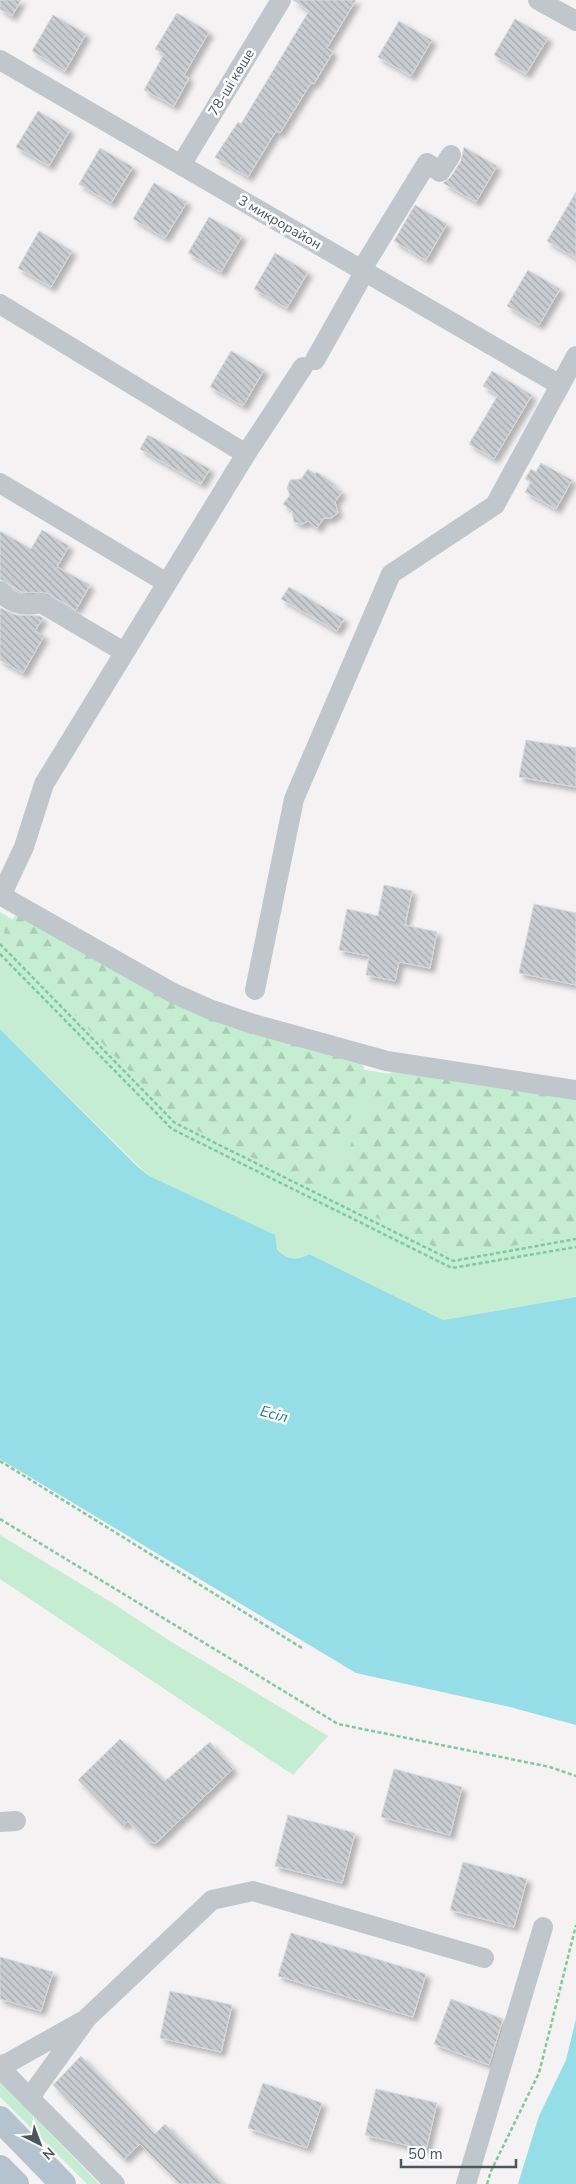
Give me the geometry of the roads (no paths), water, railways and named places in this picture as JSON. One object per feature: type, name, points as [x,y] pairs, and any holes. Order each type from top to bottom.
[{"type":"main road","points":[[0,2119],[63,2184]]},
{"type":"main road","points":[[0,2168],[16,2184]]},
{"type":"street","name":"78-ші көше","points":[[181,165],[280,0]]},
{"type":"street","points":[[538,0],[559,5],[576,22]]},
{"type":"street","name":"3 микрорайон","points":[[0,60],[560,385]]},
{"type":"street","points":[[451,155],[440,172],[426,163],[309,363],[246,454],[124,652],[44,784],[24,847],[1,895],[173,993],[208,1009],[387,1061],[576,1090]]},
{"type":"street","points":[[0,304],[246,454]]},
{"type":"street","points":[[255,990],[294,799],[391,574],[495,505],[576,356]]},
{"type":"street","points":[[0,483],[167,583]]},
{"type":"street","points":[[0,592],[5,598],[17,604],[30,606],[41,603],[124,652]]},
{"type":"street","points":[[30,2100],[35,2090],[87,2018],[212,1900],[253,1891],[484,1958]]},
{"type":"street","points":[[466,2184],[543,1928]]},
{"type":"street","points":[[87,2018],[0,2066],[30,2100],[114,2184]]},
{"type":"water","name":"Есіл","points":[[0,1029],[149,1176],[275,1235],[277,1249],[288,1257],[300,1258],[309,1254],[443,1320],[576,1297],[576,1725],[510,1707],[356,1673],[0,1459]]},
{"type":"water","points":[[576,2019],[576,2184],[518,2184],[539,2116],[566,2060]]}]
